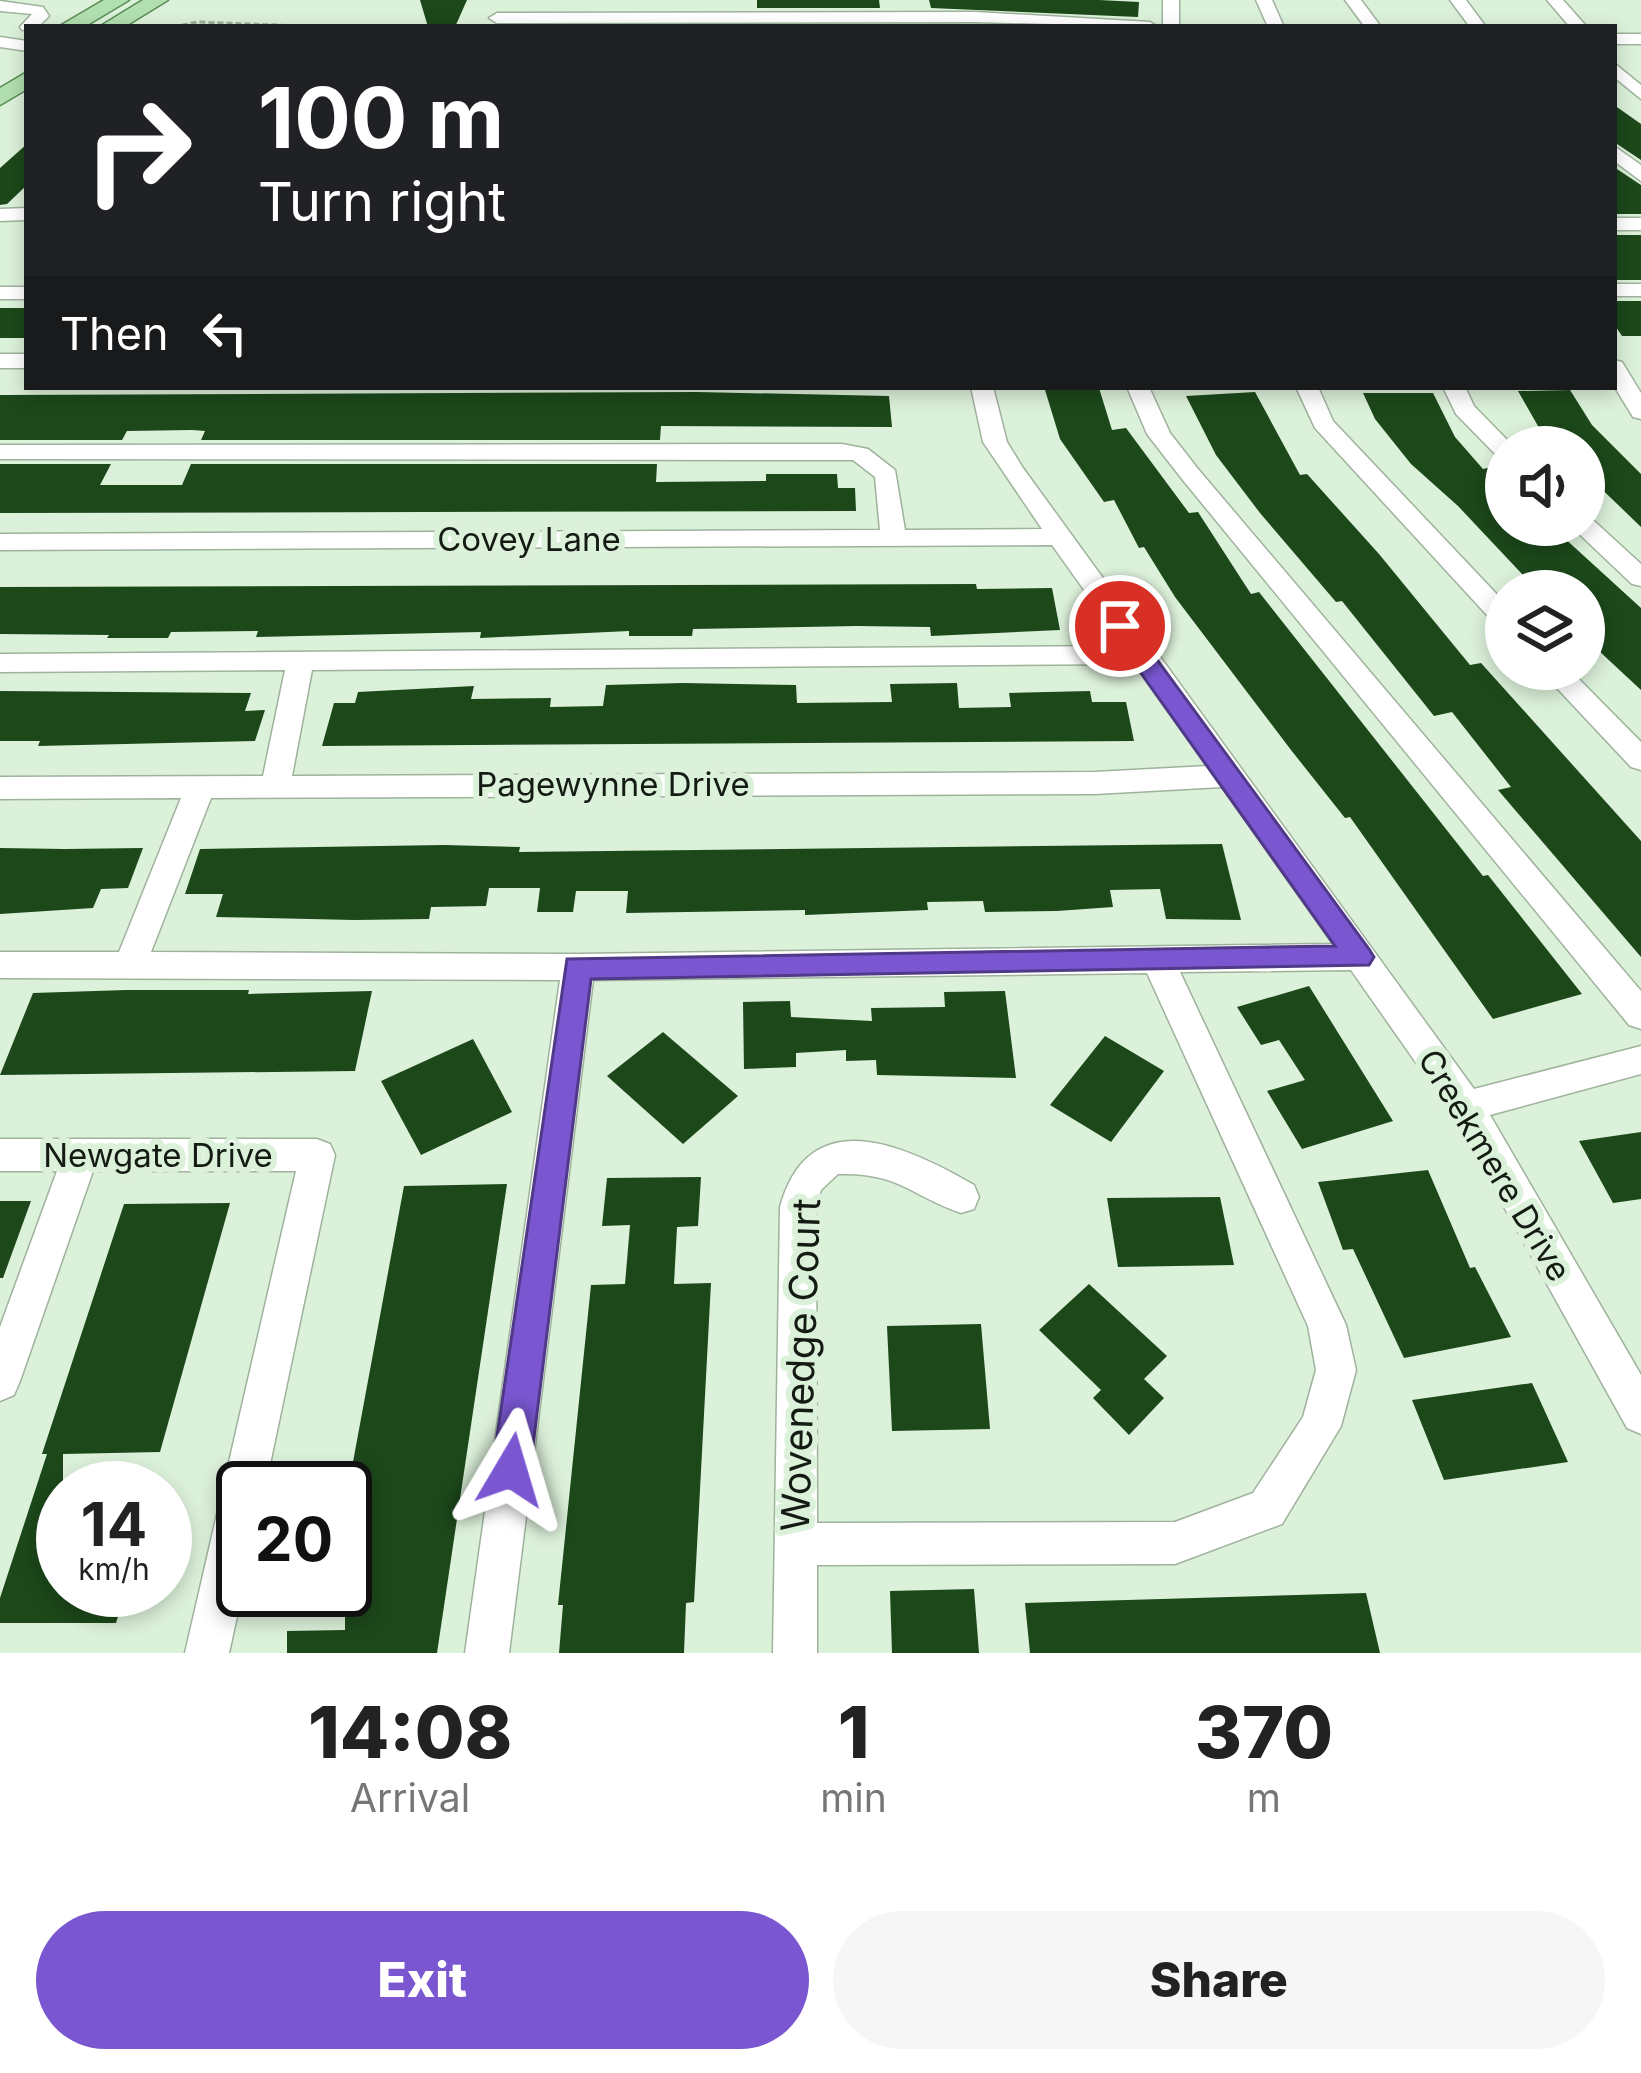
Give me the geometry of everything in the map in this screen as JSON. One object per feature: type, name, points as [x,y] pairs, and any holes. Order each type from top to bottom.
[{"type":"main road","points":[[74,24],[118,0]]},
{"type":"main road","points":[[114,24],[158,0]]},
{"type":"main road","points":[[0,67],[16,45]]},
{"type":"street","points":[[1556,0],[1576,24]]},
{"type":"street","points":[[0,6],[37,10],[41,16],[31,24]]},
{"type":"street","points":[[499,15],[975,17],[1098,24]]},
{"type":"street","points":[[1627,76],[1641,94]]},
{"type":"street","points":[[1617,154],[1641,175]]},
{"type":"street","points":[[1617,371],[1641,412]]},
{"type":"street","name":"Creekmere Drive","points":[[983,390],[995,442],[1057,537],[1466,1106],[1641,1414]]},
{"type":"street","points":[[1139,390],[1159,434],[1190,474],[1641,1015]]},
{"type":"street","points":[[1307,390],[1323,423],[1485,597]]},
{"type":"street","points":[[1455,390],[1464,409],[1485,430]]},
{"type":"street","points":[[0,452],[842,451],[860,454],[887,475],[893,538]]},
{"type":"street","name":"Covey Lane","points":[[0,542],[1057,537]]},
{"type":"street","points":[[1605,545],[1641,578]]},
{"type":"street","points":[[0,663],[1141,655]]},
{"type":"street","points":[[275,786],[300,661]]},
{"type":"street","points":[[1573,690],[1641,760]]},
{"type":"street","name":"Pagewynne Drive","points":[[0,788],[1094,783],[1226,776]]},
{"type":"street","points":[[131,963],[200,787]]},
{"type":"street","points":[[0,965],[578,967],[1359,957]]},
{"type":"street","points":[[794,1544],[1175,1544],[1267,1509],[1321,1426],[1336,1370],[1327,1325],[1159,963]]},
{"type":"street","points":[[487,1653],[578,967]]},
{"type":"street","points":[[1466,1106],[1641,1060]]},
{"type":"street","name":"Newgate Drive","points":[[0,1155],[317,1155],[249,1461]]},
{"type":"street","points":[[0,1381],[81,1155]]},
{"type":"street","name":"Wovenedge Court","points":[[794,1653],[798,1207],[805,1181],[830,1157],[864,1156],[901,1161],[961,1197]]},
{"type":"street","points":[[208,1653],[216,1616]]},
{"type":"path","points":[[187,24],[249,24]]},
{"type":"building","points":[[420,0],[467,0],[456,24],[427,24]]},
{"type":"building","points":[[757,0],[879,0],[880,8],[757,8]]},
{"type":"building","points":[[929,0],[1139,2],[1138,17],[931,8]]},
{"type":"building","points":[[1617,107],[1641,124],[1641,160],[1617,144]]},
{"type":"building","points":[[24,147],[24,188],[0,205],[0,168]]},
{"type":"building","points":[[1617,169],[1641,185],[1641,214],[1617,214]]},
{"type":"building","points":[[1617,235],[1641,235],[1641,280],[1617,280]]},
{"type":"building","points":[[1617,301],[1641,301],[1641,336],[1622,336],[1617,328]]},
{"type":"building","points":[[0,308],[24,308],[24,338],[0,338]]},
{"type":"building","points":[[1045,390],[1100,390],[1112,430],[1126,428],[1189,513],[1198,512],[1251,594],[1259,592],[1582,994],[1493,1019],[1350,817],[1345,818],[1291,750],[1175,597],[1144,547],[1139,548],[1114,500],[1104,502],[1060,439]]},
{"type":"building","points":[[1570,390],[1593,426],[1538,426],[1518,391]]},
{"type":"building","points":[[697,392],[889,396],[892,427],[661,426],[660,440],[201,440],[205,431],[192,430],[127,431],[122,440],[0,440],[0,395]]},
{"type":"building","points":[[1255,392],[1300,475],[1307,474],[1379,554],[1470,665],[1481,663],[1485,667],[1485,690],[1505,690],[1641,841],[1641,957],[1498,790],[1511,787],[1452,712],[1434,716],[1342,601],[1336,602],[1260,513],[1216,455],[1186,396]]},
{"type":"building","points":[[1363,393],[1433,393],[1455,437],[1485,469],[1485,535],[1411,464],[1375,419]]},
{"type":"building","points":[[1605,438],[1641,474],[1641,527],[1605,492]]},
{"type":"building","points":[[0,464],[111,464],[100,485],[182,485],[191,464],[657,464],[656,482],[766,481],[766,474],[837,474],[838,488],[855,488],[856,511],[0,513]]},
{"type":"building","points":[[1496,546],[1573,546],[1599,570],[1518,570]]},
{"type":"building","points":[[1605,575],[1641,608],[1641,690],[1605,657]]},
{"type":"building","points":[[976,584],[977,589],[1052,588],[1060,630],[931,636],[930,627],[857,626],[693,629],[692,636],[629,636],[629,631],[480,638],[481,632],[256,637],[258,631],[171,632],[168,638],[0,634],[0,587]]},
{"type":"building","points":[[957,683],[959,708],[1011,707],[1009,693],[1090,691],[1092,702],[1126,702],[1134,741],[322,746],[334,703],[355,703],[358,692],[474,686],[471,699],[551,698],[550,707],[603,706],[606,685],[796,685],[797,703],[892,702],[890,684]]},
{"type":"building","points":[[0,691],[251,693],[245,711],[265,710],[255,741],[38,746],[40,741],[0,741]]},
{"type":"building","points":[[1222,844],[1241,920],[1166,919],[1160,889],[1110,890],[1113,907],[985,912],[983,901],[927,902],[928,910],[805,915],[805,910],[626,913],[628,891],[576,891],[573,912],[537,912],[540,888],[489,888],[486,906],[431,907],[429,919],[354,920],[216,917],[223,894],[185,894],[200,849],[444,845],[520,847],[519,852]]},
{"type":"building","points":[[0,848],[143,848],[128,888],[101,889],[93,908],[0,914]]},
{"type":"building","points":[[1309,986],[1393,1121],[1302,1149],[1267,1091],[1305,1080],[1279,1040],[1261,1045],[1237,1007]]},
{"type":"building","points":[[372,991],[355,1071],[0,1075],[33,993]]},
{"type":"building","points":[[1005,991],[1016,1078],[877,1075],[876,1060],[846,1061],[846,1050],[796,1053],[796,1067],[744,1069],[743,1002],[790,1001],[791,1017],[872,1021],[871,1008],[945,1007],[944,992]]},
{"type":"building","points":[[663,1032],[738,1096],[683,1144],[607,1076]]},
{"type":"building","points":[[1105,1036],[1164,1071],[1111,1142],[1050,1105]]},
{"type":"building","points":[[473,1039],[512,1112],[421,1155],[381,1081]]},
{"type":"building","points":[[1641,1132],[1641,1199],[1613,1203],[1579,1141]]},
{"type":"building","points":[[1428,1170],[1470,1268],[1475,1267],[1511,1337],[1404,1358],[1353,1249],[1343,1250],[1318,1182]]},
{"type":"building","points":[[701,1177],[698,1226],[677,1227],[674,1284],[711,1283],[694,1602],[686,1603],[684,1653],[559,1653],[563,1605],[558,1605],[591,1285],[625,1284],[630,1225],[602,1226],[607,1178]]},
{"type":"building","points":[[507,1184],[437,1653],[287,1653],[287,1631],[345,1630],[345,1617],[372,1617],[372,1461],[353,1461],[404,1186]]},
{"type":"building","points":[[1220,1197],[1234,1265],[1118,1267],[1107,1198]]},
{"type":"building","points":[[0,1201],[31,1201],[3,1278],[0,1278]]},
{"type":"building","points":[[230,1203],[160,1452],[63,1454],[63,1461],[45,1461],[47,1454],[42,1454],[124,1204]]},
{"type":"building","points":[[1089,1284],[1167,1356],[1144,1379],[1164,1398],[1129,1435],[1093,1398],[1101,1390],[1039,1330]]},
{"type":"building","points":[[981,1324],[990,1429],[892,1431],[887,1326]]},
{"type":"building","points":[[1532,1383],[1568,1462],[1444,1480],[1412,1400]]},
{"type":"building","points":[[36,1488],[36,1617],[118,1617],[116,1623],[0,1623],[0,1598]]},
{"type":"building","points":[[974,1589],[979,1653],[892,1653],[890,1591]]},
{"type":"building","points":[[1366,1593],[1380,1653],[1030,1653],[1025,1603]]},
{"type":"route","points":[[511,1470],[578,967],[1359,957],[1120,626]]}]
